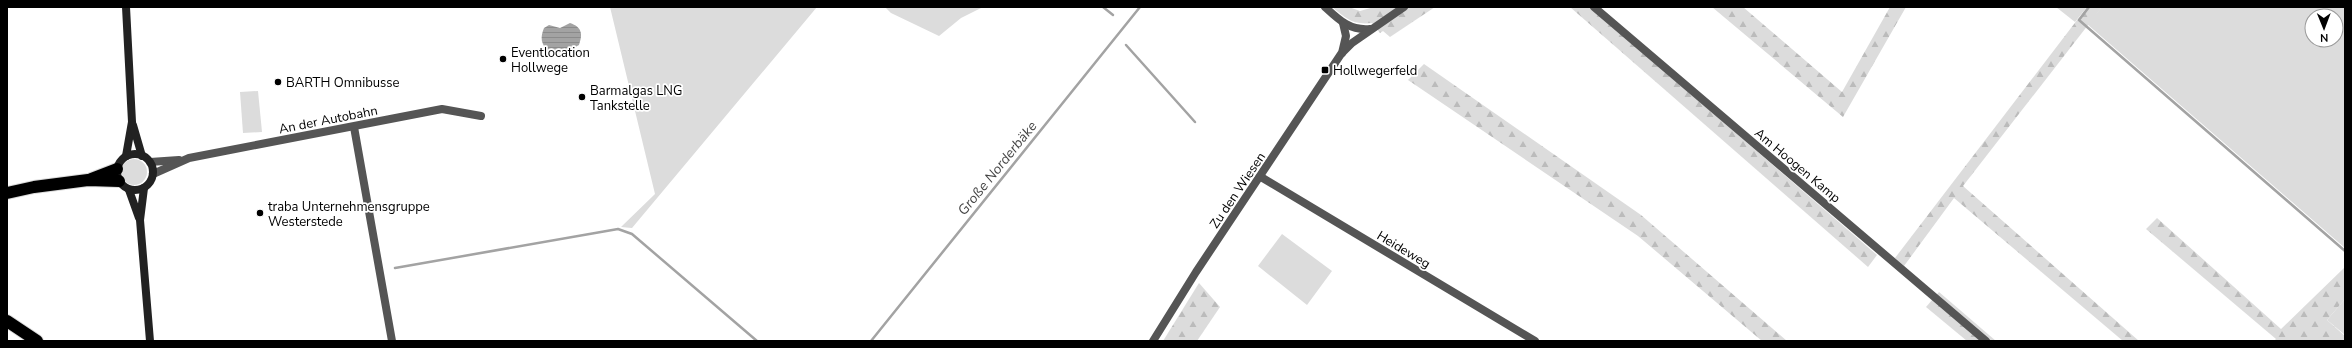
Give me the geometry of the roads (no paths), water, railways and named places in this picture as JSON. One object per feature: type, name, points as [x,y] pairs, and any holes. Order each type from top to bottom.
[{"type":"highway","points":[[88,180],[117,169]]},
{"type":"highway","points":[[7,197],[13,191],[88,180],[119,181]]},
{"type":"highway","points":[[7,321],[37,341]]},
{"type":"highway","points":[[7,330],[27,341]]},
{"type":"main road","points":[[126,7],[132,122],[126,156],[117,169],[119,181],[129,190],[140,220]]},
{"type":"main road","points":[[129,190],[144,188],[148,185],[153,174],[150,162],[142,156],[132,122]]},
{"type":"main road","points":[[126,156],[142,156]]},
{"type":"main road","points":[[144,188],[140,220],[150,341]]},
{"type":"street","points":[[1325,7],[1343,23],[1359,30],[1371,29]]},
{"type":"street","points":[[1342,54],[1352,43],[1404,7]]},
{"type":"street","name":"Am Hoogen Kamp","points":[[1594,7],[1986,341]]},
{"type":"street","points":[[1342,54],[1346,36],[1343,23]]},
{"type":"street","name":"Zu den Wiesen","points":[[1153,341],[1196,272],[1342,54]]},
{"type":"street","name":"An der Autobahn","points":[[150,162],[179,160],[354,127],[442,108],[481,116]]},
{"type":"street","points":[[354,127],[392,341]]},
{"type":"street","name":"An der Autobahn","points":[[153,174],[179,160]]},
{"type":"street","name":"Heideweg","points":[[1261,176],[1535,341]]},
{"type":"waterway","points":[[1103,7],[1113,15]]},
{"type":"waterway","name":"Große Norderbäke","points":[[871,341],[1140,7]]},
{"type":"waterway","points":[[2089,7],[2079,20],[2345,251]]},
{"type":"waterway","points":[[1126,45],[1195,122]]},
{"type":"waterway","points":[[395,268],[618,229],[632,234],[757,341]]},
{"type":"place","name":"Eventlocation Hollwege","points":[[503,59]]},
{"type":"place","name":"Hollwegerfeld","points":[[1325,70]]},
{"type":"place","name":"BARTH Omnibusse","points":[[278,82]]},
{"type":"place","name":"Barmalgas LNG Tankstelle","points":[[582,97]]},
{"type":"place","name":"traba Unternehmensgruppe Westerstede","points":[[260,213]]}]
